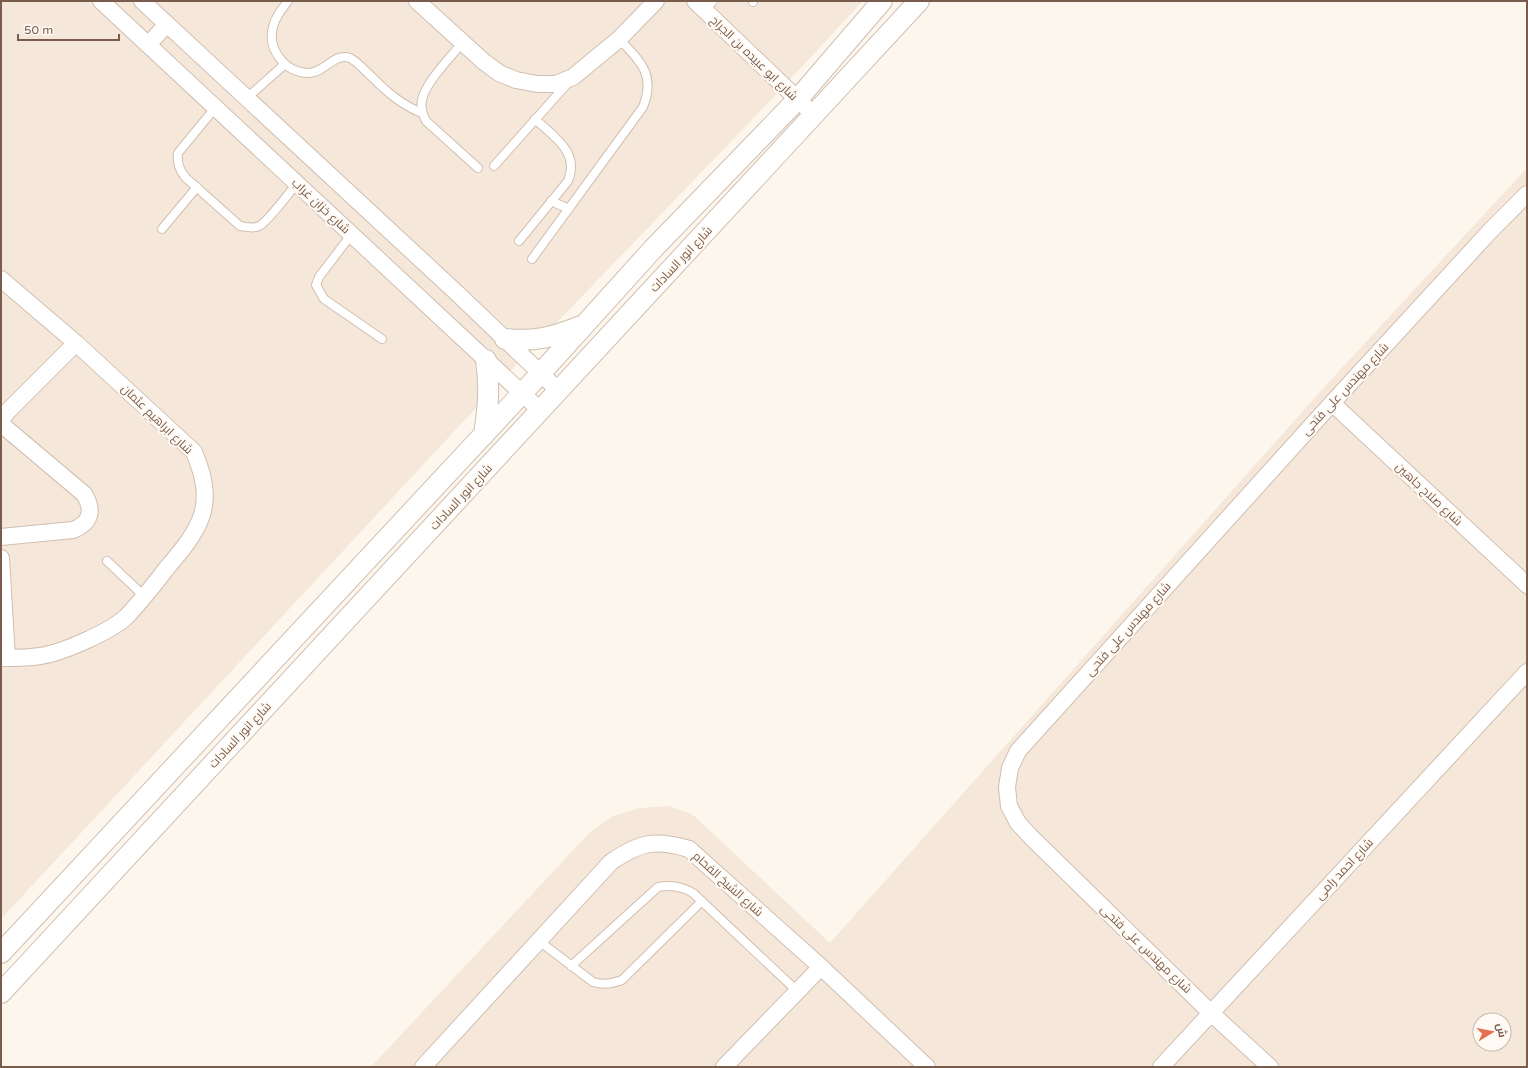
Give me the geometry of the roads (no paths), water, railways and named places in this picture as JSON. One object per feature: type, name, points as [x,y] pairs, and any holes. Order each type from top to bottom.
[{"type":"street","name":"شارع خزان غراب","points":[[101,1],[541,411]]},
{"type":"street","points":[[142,1],[559,391]]},
{"type":"street","points":[[417,1],[462,43],[499,73],[516,80],[538,84],[556,84],[573,77],[619,39],[656,1]]},
{"type":"street","points":[[1,953],[484,435],[652,250],[798,100],[882,1]]},
{"type":"street","name":"شارع انور السادات","points":[[1,993],[919,1]]},
{"type":"street","name":"شارع ابو عبيده بن الجراح","points":[[704,4],[814,115]]},
{"type":"street","points":[[148,45],[167,24]]},
{"type":"street","name":"شارع مهندس على فتحى","points":[[1270,1067],[1211,1013],[1030,837],[1018,823],[1010,806],[1007,787],[1010,768],[1018,751],[1332,403],[1492,229],[1527,194]]},
{"type":"street","name":"شارع ابراهيم عثمان","points":[[1,279],[76,343],[194,452],[201,470],[204,495],[204,507],[198,526],[189,542],[126,617],[100,634],[71,647],[41,656],[4,658]]},
{"type":"street","points":[[505,339],[540,339],[556,336],[585,324]]},
{"type":"street","points":[[1,537],[74,530],[82,526],[88,520],[90,511],[89,502],[84,494],[3,417],[76,343]]},
{"type":"street","points":[[484,435],[489,392],[486,360]]},
{"type":"street","name":"شارع صلاح جاهين","points":[[1332,403],[1527,585]]},
{"type":"street","points":[[1,558],[4,658]]},
{"type":"street","name":"شارع احمد رامى","points":[[1161,1067],[1527,672]]},
{"type":"street","name":"شارع الشيخ الفحام","points":[[423,1067],[611,862],[629,850],[635,848],[649,844],[669,843],[689,849],[821,967],[927,1067]]},
{"type":"street","points":[[724,1067],[821,967]]},
{"type":"lane","points":[[288,1],[276,18],[272,27],[274,47],[278,56],[285,64],[300,72],[313,72],[327,66],[340,57],[348,58],[356,62],[402,104],[422,113]]},
{"type":"lane","points":[[532,259],[570,209],[643,107],[647,97],[649,85],[647,74],[642,64],[619,39]]},
{"type":"lane","points":[[462,43],[426,87],[421,101],[422,113],[426,121],[478,168]]},
{"type":"lane","points":[[247,98],[285,64]]},
{"type":"lane","points":[[494,166],[573,77]]},
{"type":"lane","points":[[215,108],[178,153],[177,162],[180,170],[197,187],[240,226],[250,228],[259,226],[267,219],[297,184]]},
{"type":"lane","points":[[519,241],[568,181],[571,173],[572,164],[570,156],[565,148],[535,119]]},
{"type":"lane","points":[[162,229],[197,187]]},
{"type":"lane","points":[[551,201],[570,209]]},
{"type":"lane","points":[[351,235],[319,277],[316,285],[324,299],[382,339]]},
{"type":"lane","points":[[107,561],[144,596]]},
{"type":"lane","points":[[572,966],[658,887],[667,886],[685,888],[693,893],[797,991]]},
{"type":"lane","points":[[539,941],[593,982],[613,984],[622,980],[702,901]]}]
